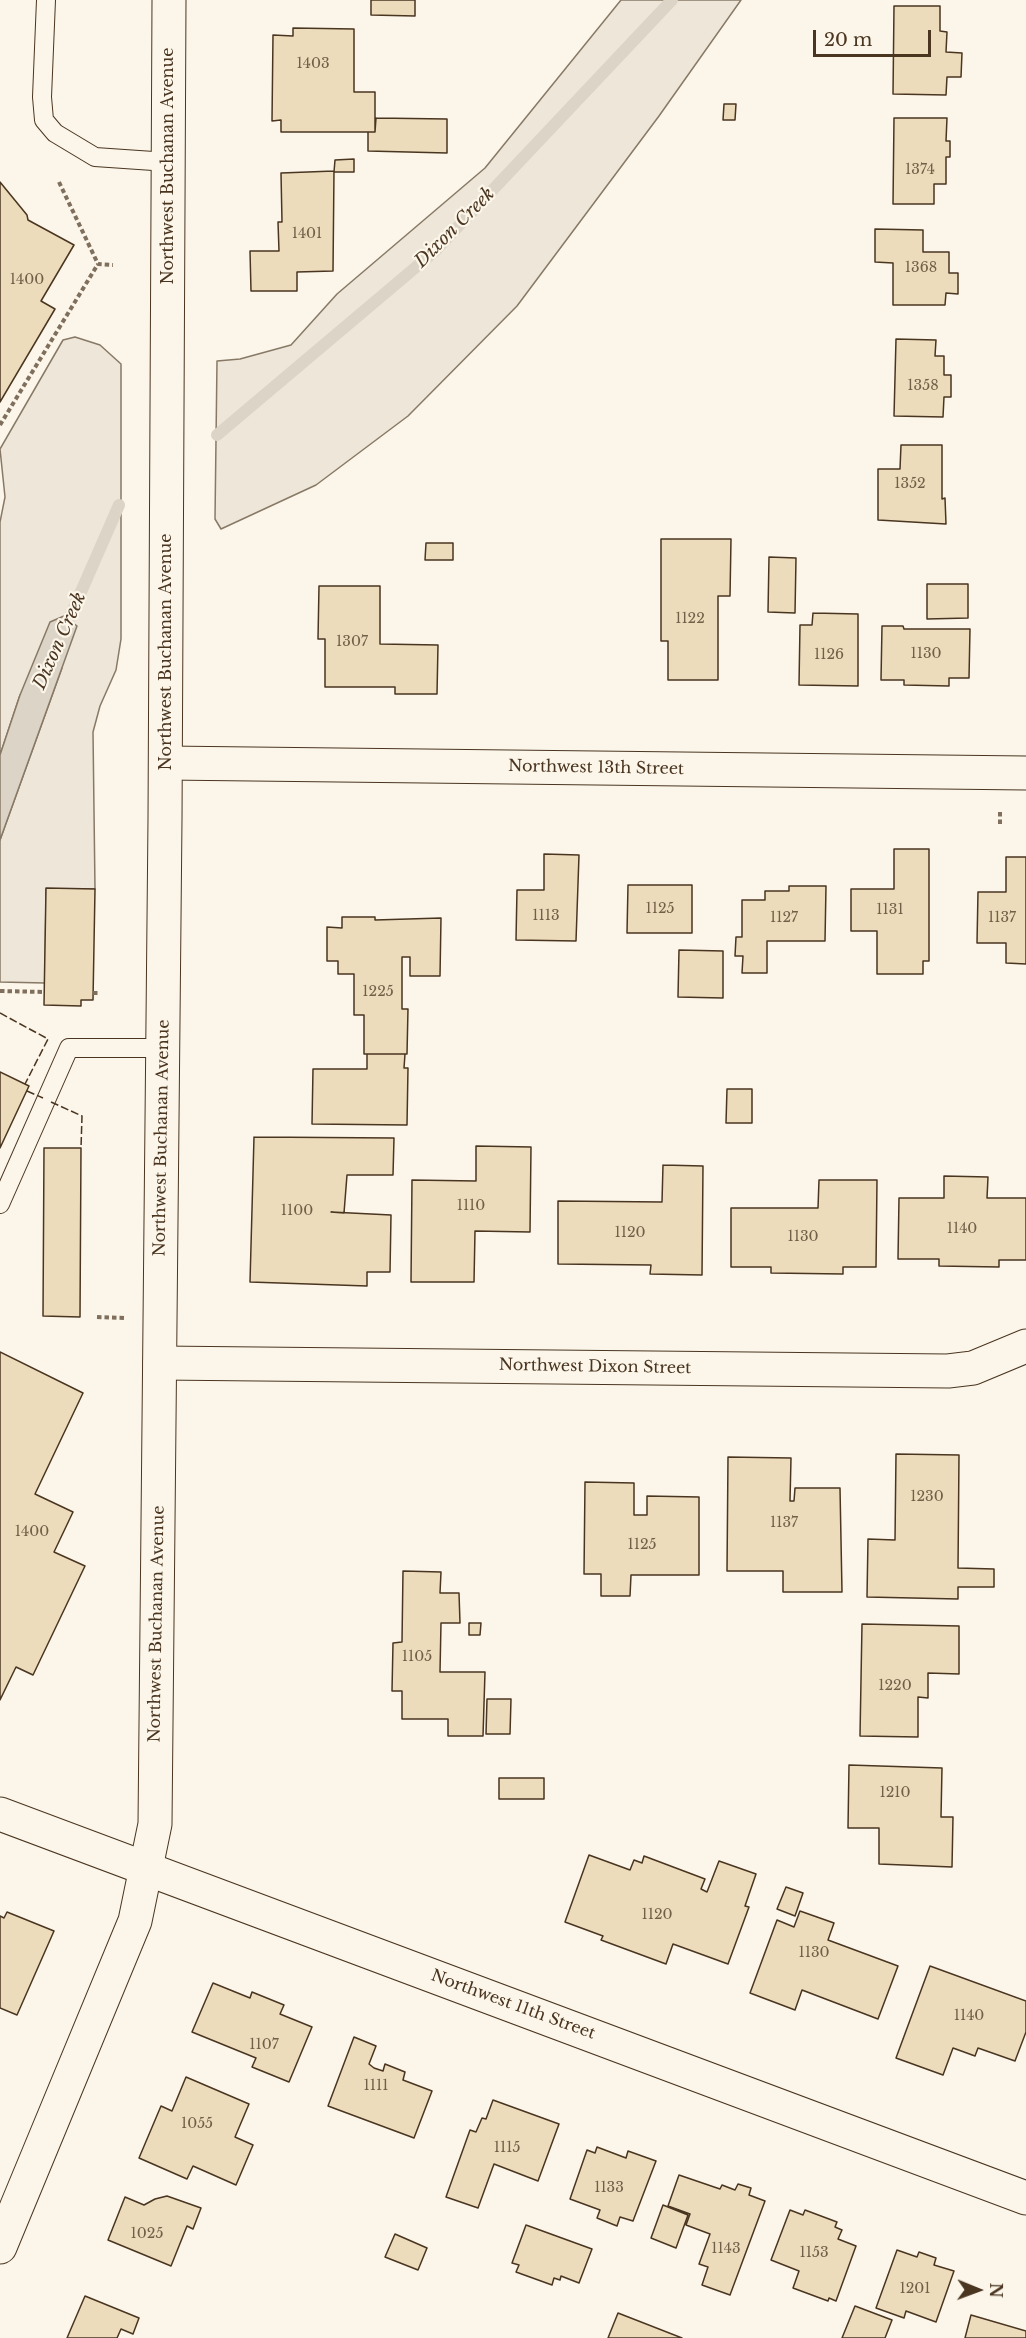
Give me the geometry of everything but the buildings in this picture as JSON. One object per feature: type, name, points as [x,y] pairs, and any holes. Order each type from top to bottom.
[{"type":"street","name":"Northwest Buchanan Avenue","points":[[0,2247],[135,1921],[155,1824],[165,763],[169,0]]},
{"type":"street","name":"Northwest 13th Street","points":[[165,763],[1026,773]]},
{"type":"street","name":"Northwest Dixon Street","points":[[160,1363],[948,1371],[973,1368],[1026,1346]]},
{"type":"street","name":"Northwest 11th Street","points":[[0,1814],[1026,2198]]},
{"type":"lane","points":[[46,0],[42,97],[44,120],[55,133],[95,157],[168,162]]},
{"type":"lane","points":[[0,1204],[69,1048],[162,1048]]},
{"type":"path","points":[[59,182],[98,264]]},
{"type":"path","points":[[98,264],[113,265]]},
{"type":"path","points":[[0,425],[98,264]]},
{"type":"path","points":[[0,992],[45,992]]},
{"type":"shaded area","points":[[621,0],[741,0],[659,116],[517,306],[408,416],[316,485],[221,529],[215,519],[217,361],[240,359],[291,345],[337,294],[485,168]]},
{"type":"shaded area","points":[[75,337],[100,345],[121,364],[121,639],[116,670],[100,706],[93,732],[95,889],[46,889],[45,983],[0,982],[0,840],[62,668],[20,695],[0,755],[0,522],[5,497],[0,449],[63,340]]},
{"type":"water","points":[[64,616],[77,626],[0,840],[0,755],[20,695],[50,622]]},
{"type":"waterway","name":"Dixon Creek","points":[[217,435],[435,251],[672,0]]},
{"type":"waterway","name":"Dixon Creek","points":[[63,633],[119,505]]},
{"type":"fence","points":[[0,1013],[48,1039],[25,1084]]},
{"type":"fence","points":[[27,1091],[43,1098]]},
{"type":"fence","points":[[51,1102],[82,1116],[81,1148]]}]
